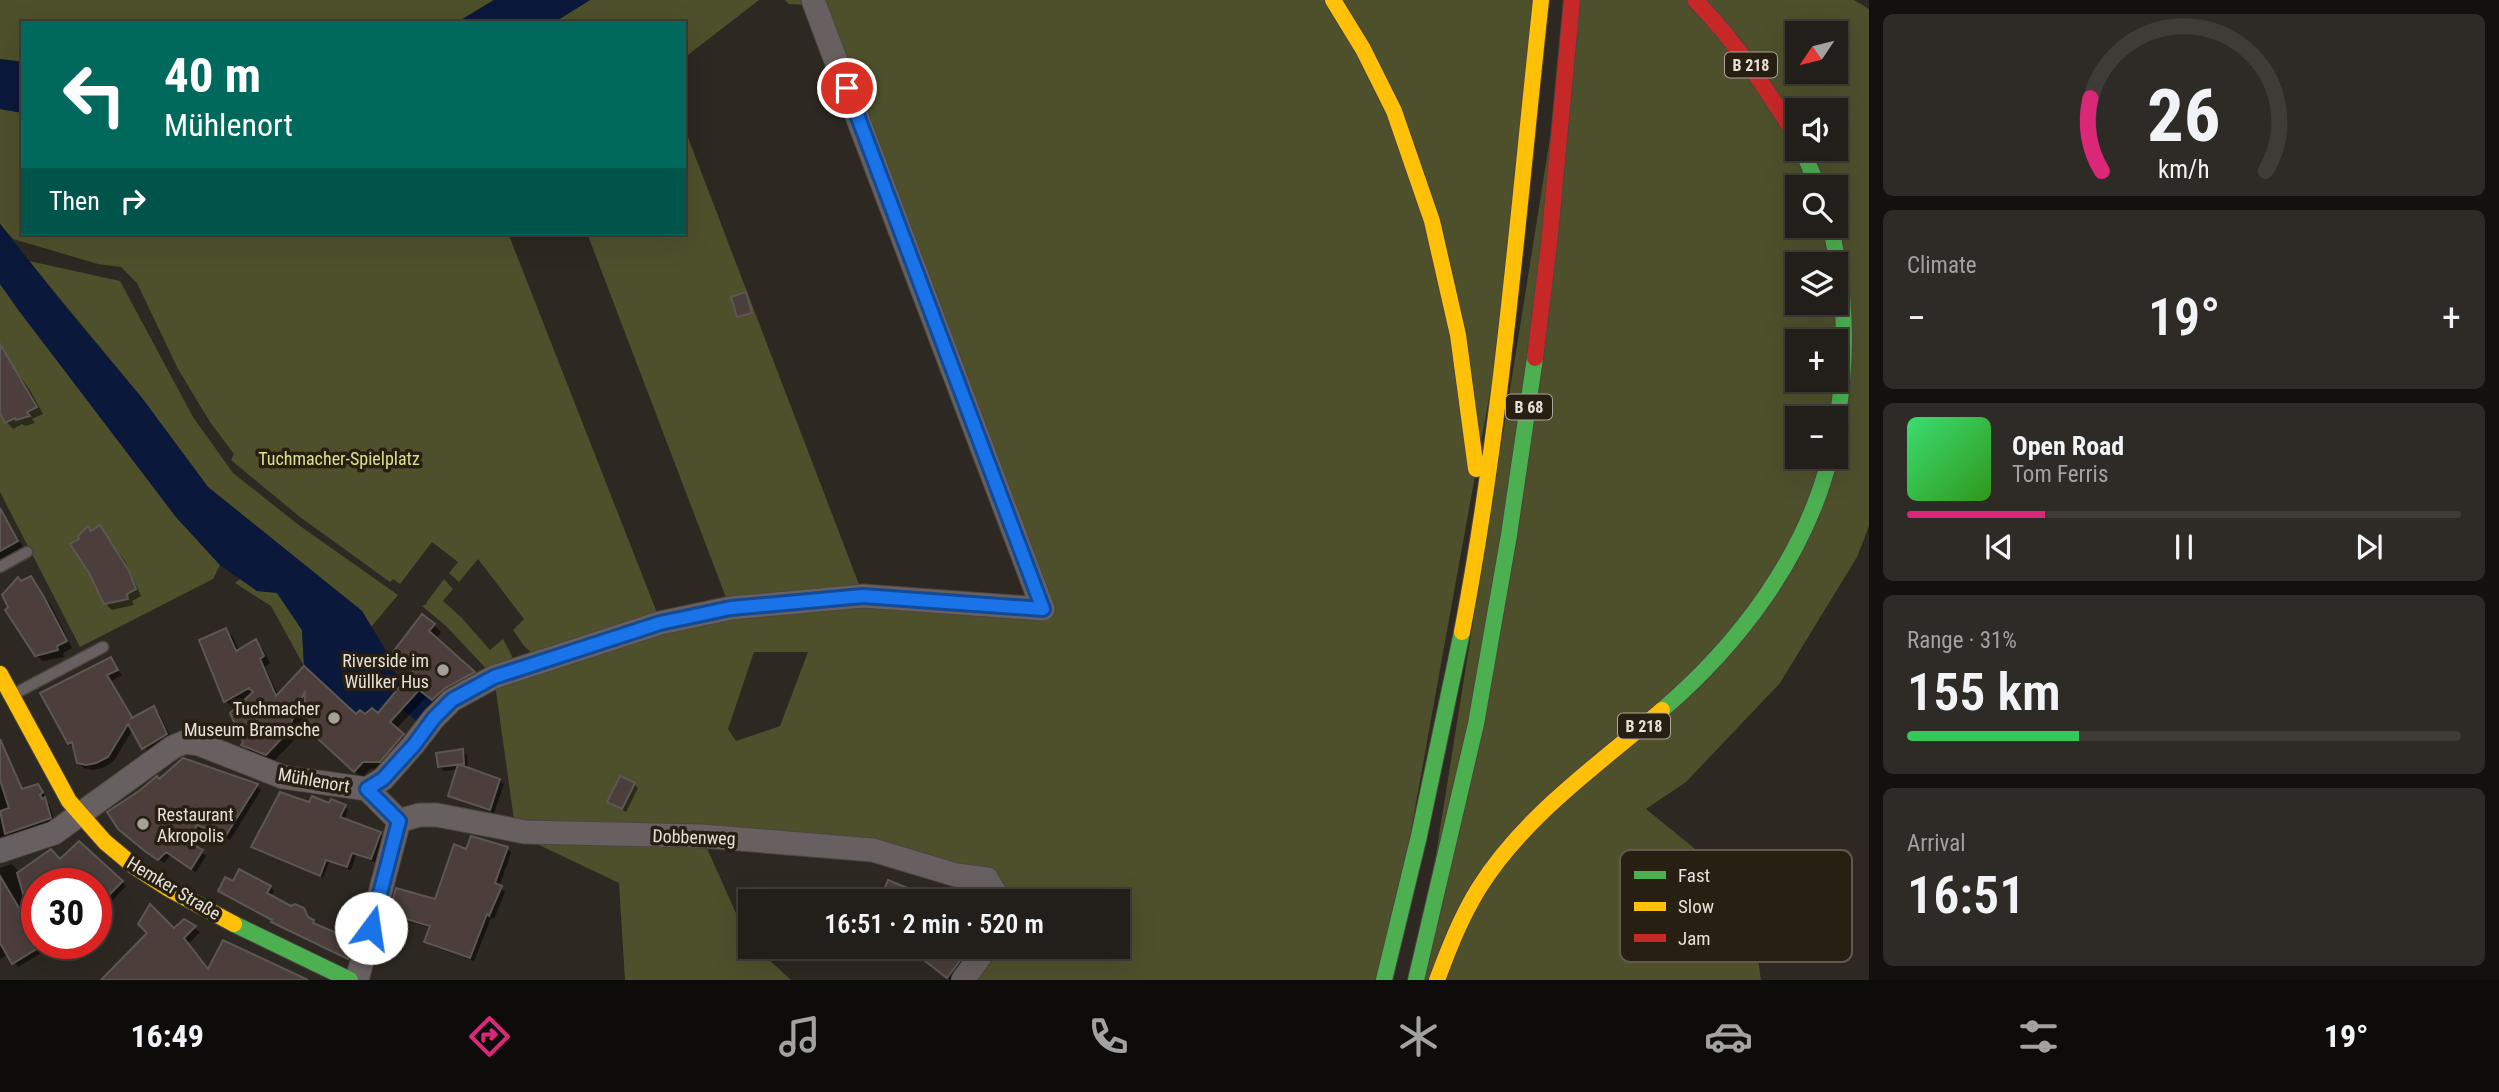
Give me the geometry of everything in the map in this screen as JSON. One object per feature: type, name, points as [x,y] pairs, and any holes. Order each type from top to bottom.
[{"type":"main road","points":[[1333,0],[1363,49],[1394,111],[1432,221],[1458,335],[1482,517]]},
{"type":"main road","name":"B 68","points":[[1384,980],[1447,716],[1482,517],[1512,282],[1541,0]]},
{"type":"main road","name":"B 68","points":[[1416,980],[1476,724],[1511,526],[1549,244],[1572,0]]},
{"type":"main road","name":"B 218","points":[[1695,0],[1724,30],[1759,76],[1785,118]]},
{"type":"main road","points":[[1833,238],[1843,302],[1844,355],[1840,406]]},
{"type":"main road","name":"B 218","points":[[1437,980],[1465,912],[1497,864],[1554,803],[1702,674],[1734,640],[1764,601],[1790,557],[1811,512],[1826,469]]},
{"type":"main road","name":"Hemker Straße","points":[[0,674],[69,801],[118,854],[163,886],[346,979]]},
{"type":"street","points":[[367,789],[383,779],[452,700],[494,677],[660,623],[731,608],[863,596],[1043,609],[813,0]]},
{"type":"street","name":"Mühlenort","points":[[80,815],[173,747],[185,742],[199,744],[283,778],[367,789],[399,821]]},
{"type":"street","points":[[0,851],[54,833],[80,815]]},
{"type":"street","name":"Dobbenweg","points":[[399,821],[419,815],[437,815],[525,832],[702,836],[873,850],[956,874],[987,879],[993,889]]},
{"type":"street","points":[[346,979],[399,821]]},
{"type":"street","points":[[963,980],[978,959]]},
{"type":"lane","points":[[0,567],[27,552]]},
{"type":"lane","points":[[12,696],[103,646]]},
{"type":"green space","points":[[0,0],[494,0],[459,21],[21,21],[21,62],[0,59]]},
{"type":"green space","points":[[590,0],[759,0],[686,56],[686,21],[556,21]]},
{"type":"green space","name":"Tuchmacher-Spielplatz","points":[[785,0],[1541,0],[1517,243],[1384,980],[963,980],[978,959],[1130,959],[1130,889],[993,889],[987,879],[873,850],[702,837],[738,918],[738,959],[768,959],[791,980],[625,980],[619,883],[516,834],[494,677],[446,626],[422,606],[427,604],[444,579],[453,589],[443,601],[490,650],[503,639],[512,656],[510,663],[533,654],[513,630],[524,619],[478,559],[459,582],[449,573],[458,562],[432,542],[400,584],[393,579],[390,582],[300,517],[231,460],[234,454],[210,422],[178,369],[137,283],[121,267],[98,264],[13,239],[0,224],[0,109],[21,113],[21,235],[509,235],[661,623],[730,608],[588,235],[686,235],[686,132],[863,595],[1042,609],[805,5],[789,4]],"holes":[[[754,652],[808,652],[780,726],[736,741],[728,729]]]},
{"type":"green space","points":[[1572,0],[1854,0],[1869,9],[1869,526],[1857,557],[1780,683],[1686,782],[1646,809],[1696,850],[1620,850],[1620,962],[1758,962],[1761,980],[1416,980]]},
{"type":"green space","points":[[29,261],[120,281],[193,417],[233,473],[300,526],[398,595],[371,627],[362,611],[208,487],[142,398]]},
{"type":"green space","points":[[0,284],[176,517],[220,565],[213,579],[80,647],[0,492]]},
{"type":"green space","points":[[240,579],[257,591],[277,592],[302,630],[304,666],[271,606],[235,583]]},
{"type":"water","points":[[494,0],[590,0],[556,21],[459,21]]},
{"type":"water","points":[[0,59],[21,62],[21,113],[0,109]]},
{"type":"water","points":[[0,224],[142,398],[208,487],[362,611],[387,652],[381,662],[438,704],[420,724],[390,699],[378,713],[372,708],[365,714],[360,710],[356,714],[304,666],[302,630],[277,593],[257,591],[220,565],[176,517],[0,284]]},
{"type":"building","points":[[746,292],[752,313],[737,317],[731,297]]},
{"type":"building","points":[[0,344],[37,407],[27,412],[30,416],[16,420],[15,418],[5,423],[0,413]]},
{"type":"building","points":[[0,508],[18,541],[0,551]]},
{"type":"building","points":[[100,525],[129,571],[136,589],[127,594],[128,599],[104,604],[89,573],[70,544],[79,539],[78,536],[88,526],[91,531]]},
{"type":"building","points":[[31,576],[67,641],[57,646],[58,650],[35,656],[5,610],[8,607],[2,595],[18,577],[21,581]]},
{"type":"building","points":[[422,614],[435,624],[429,631],[475,672],[445,688],[432,700],[419,690],[390,722],[404,734],[380,762],[363,762],[354,772],[304,726],[305,691],[286,734],[266,755],[241,745],[243,742],[230,713],[253,692],[249,688],[224,702],[199,640],[226,628],[236,651],[256,639],[264,656],[260,659],[276,696],[304,666],[356,714],[360,710],[365,714],[372,708],[378,713],[415,668],[393,652]]},
{"type":"building","points":[[111,657],[118,670],[107,675],[132,717],[130,719],[154,706],[167,734],[142,749],[128,724],[108,757],[86,765],[77,763],[72,742],[68,744],[40,693]]},
{"type":"building","points":[[0,739],[22,789],[38,784],[51,818],[5,834],[0,811],[9,808],[0,780]]},
{"type":"building","points":[[463,749],[464,764],[438,767],[436,753]]},
{"type":"building","points":[[183,758],[258,784],[225,837],[197,825],[189,842],[203,850],[191,869],[166,852],[158,860],[146,852],[118,829],[107,812],[157,776],[159,779]]},
{"type":"building","points":[[458,764],[500,779],[490,810],[448,796]]},
{"type":"building","points":[[620,776],[635,783],[622,809],[607,802]]},
{"type":"building","points":[[280,792],[309,802],[312,796],[329,803],[331,799],[346,805],[340,817],[381,832],[371,859],[352,853],[347,867],[326,860],[320,876],[251,847]]},
{"type":"building","points":[[471,836],[508,847],[495,883],[502,886],[489,916],[487,914],[470,958],[424,942],[430,926],[389,914],[396,888],[435,899],[454,844],[466,849]]},
{"type":"building","points":[[79,841],[109,868],[24,868],[51,849],[60,859]]},
{"type":"building","points":[[239,869],[271,886],[267,893],[291,906],[295,904],[304,908],[308,917],[314,920],[313,923],[341,935],[349,915],[359,919],[348,959],[271,922],[272,920],[218,891],[225,877],[233,881]]},
{"type":"building","points":[[21,870],[21,887],[17,873]]},
{"type":"building","points":[[112,871],[123,881],[112,892]]},
{"type":"building","points":[[0,876],[21,911],[21,958],[12,964],[0,943]]},
{"type":"building","points":[[888,880],[910,889],[884,889]]},
{"type":"building","points":[[150,904],[174,928],[184,919],[196,926],[184,938],[208,969],[223,940],[308,980],[101,980],[147,933],[138,924]]},
{"type":"building","points":[[923,959],[961,959],[947,978]]},
{"type":"traffic: fast","points":[[1807,161],[1813,175]]},
{"type":"traffic: fast","points":[[1833,238],[1840,276],[1844,326],[1839,406]]},
{"type":"traffic: fast","points":[[1416,980],[1476,724],[1509,535],[1535,358]]},
{"type":"traffic: fast","points":[[1662,710],[1717,657],[1766,596],[1804,529],[1826,469]]},
{"type":"traffic: fast","points":[[1384,980],[1419,836],[1462,632]]},
{"type":"traffic: fast","points":[[234,924],[350,980]]},
{"type":"traffic: slow","points":[[1333,0],[1363,49],[1394,111],[1432,221],[1458,335],[1476,469]]},
{"type":"traffic: slow","points":[[1462,632],[1499,396],[1541,0]]},
{"type":"traffic: slow","points":[[0,674],[69,801],[105,842],[135,867],[169,889],[234,924]]},
{"type":"traffic: slow","points":[[1437,980],[1467,910],[1497,862],[1540,814],[1662,710]]},
{"type":"traffic: jam","points":[[1535,358],[1549,244],[1572,0]]},
{"type":"traffic: jam","points":[[1695,0],[1750,66],[1785,119]]},
{"type":"place","name":"Riverside im Wüllker Hus","points":[[443,670]]},
{"type":"place","name":"Tuchmacher Museum Bramsche","points":[[334,718]]},
{"type":"place","name":"Restaurant Akropolis","points":[[143,824]]},
{"type":"route","points":[[371,928],[399,821],[367,789],[383,779],[452,700],[494,677],[660,623],[731,608],[816,598],[863,596],[1043,609],[847,88]]}]
